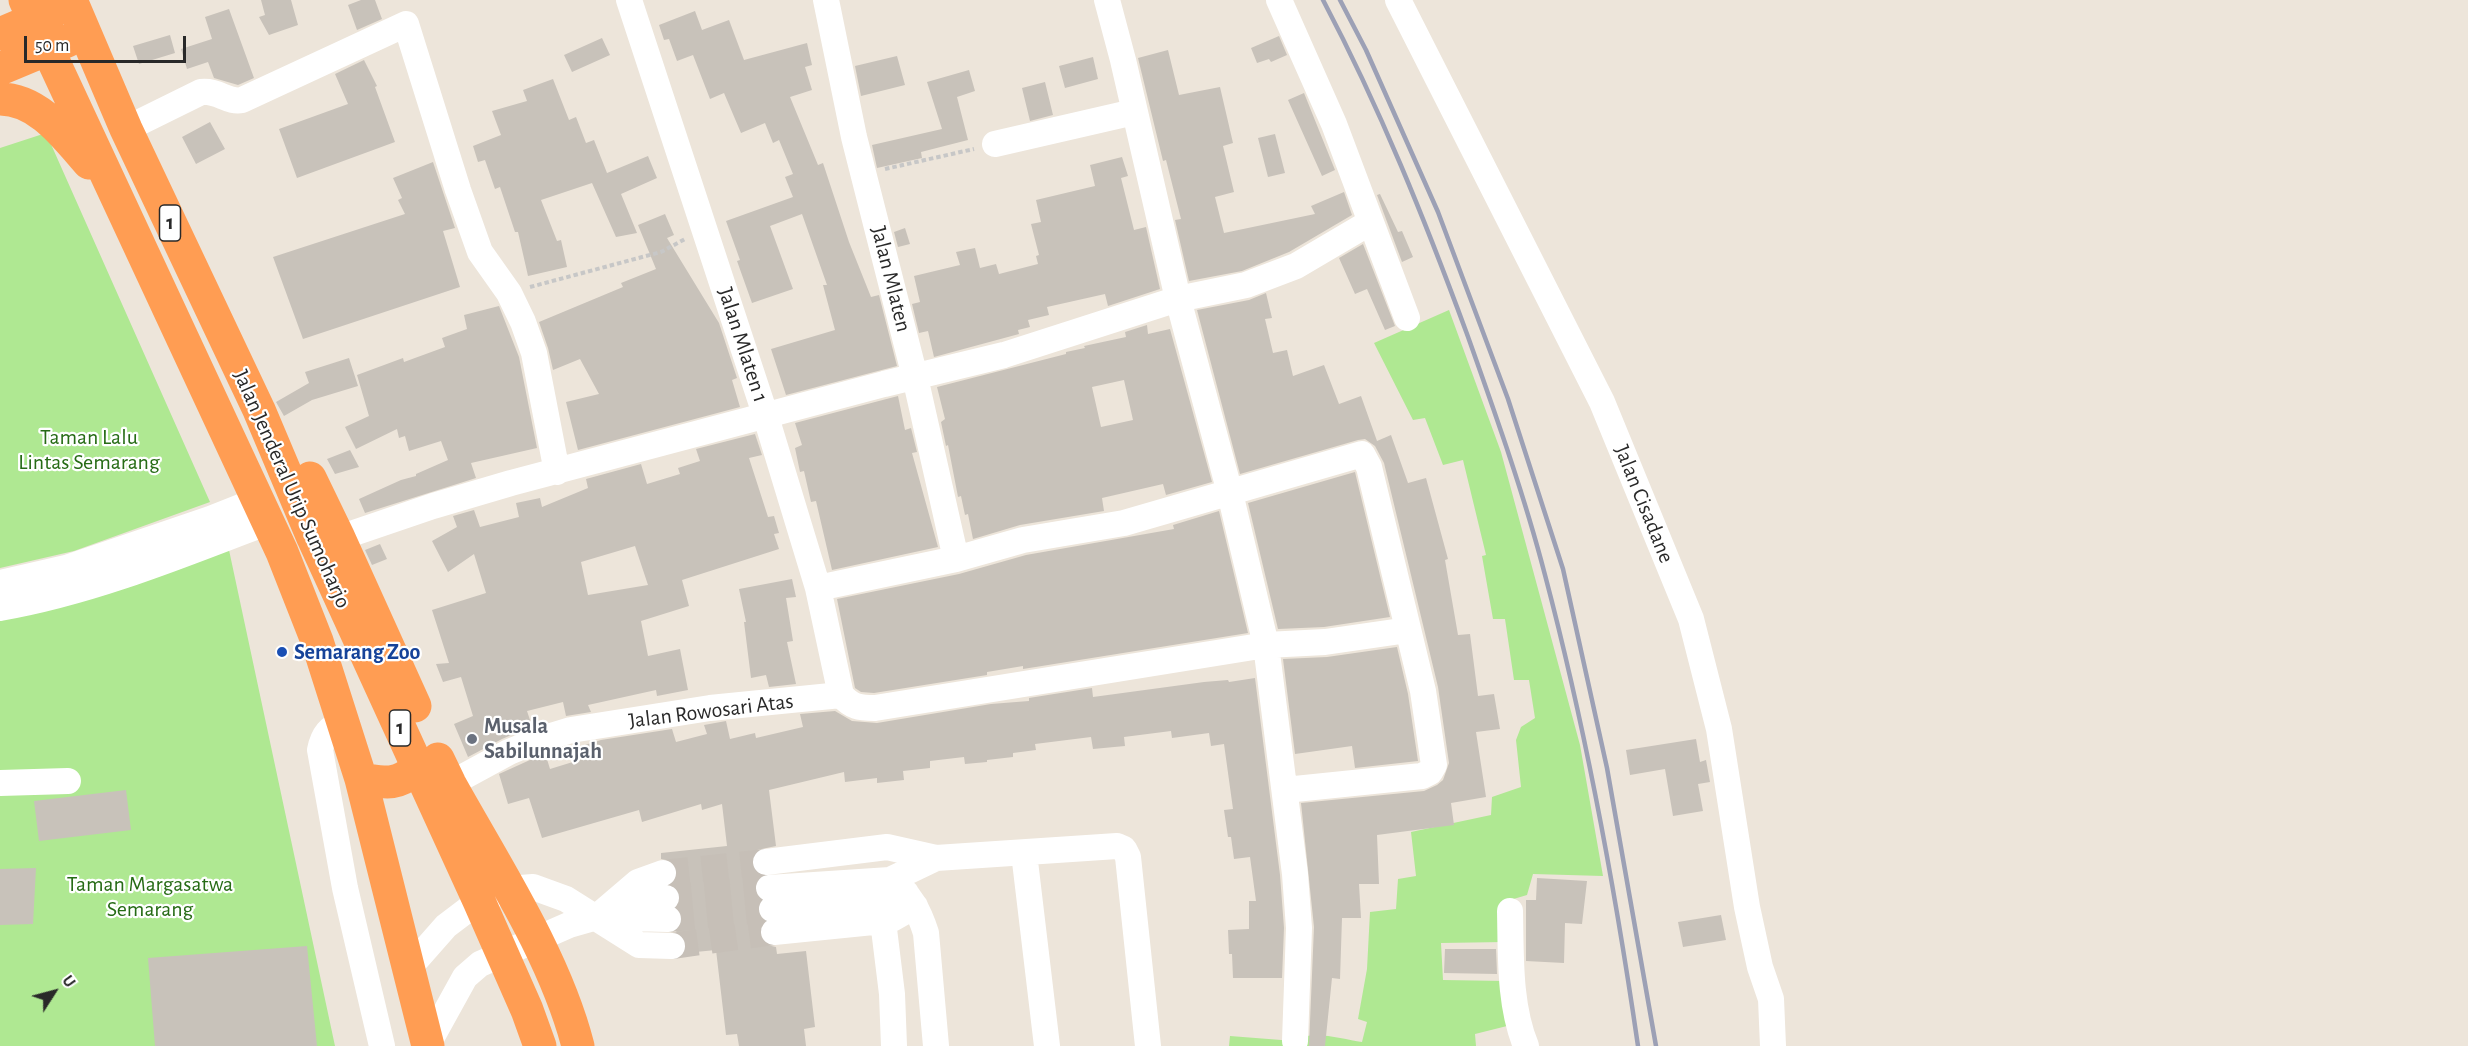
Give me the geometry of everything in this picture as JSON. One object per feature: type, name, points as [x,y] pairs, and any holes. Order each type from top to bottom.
[{"type":"highway","points":[[0,34],[35,23],[72,2]]},
{"type":"highway","name":"Jalan Jenderal Urip Sumoharjo","points":[[72,2],[126,129],[259,410],[296,450],[326,538],[416,763],[494,895],[503,954],[540,1046]]},
{"type":"highway","points":[[35,23],[85,33]]},
{"type":"highway","points":[[0,69],[35,23]]},
{"type":"highway","name":"Jalan Jenderal Urip Sumoharjo","points":[[35,23],[282,552],[317,641],[361,779],[428,1045]]},
{"type":"highway","points":[[0,99],[12,99],[50,119],[114,192]]},
{"type":"highway","points":[[282,552],[326,538],[450,784],[494,895],[535,939],[567,1011],[578,1046]]},
{"type":"highway","points":[[361,779],[388,784],[397,782],[414,770],[416,763]]},
{"type":"street","name":"Jalan Mlaten 1","points":[[629,0],[766,417],[818,588],[841,695]]},
{"type":"street","name":"Jalan Mlaten","points":[[826,0],[841,79],[915,377],[956,559]]},
{"type":"street","points":[[1107,0],[1178,299],[1230,493],[1266,645],[1286,790],[1299,928],[1295,1041]]},
{"type":"street","points":[[1279,0],[1334,124],[1369,223],[1407,318]]},
{"type":"street","name":"Jalan Cisadane","points":[[1398,0],[1602,402],[1691,619],[1719,729],[1747,907],[1760,967],[1771,999],[1773,1046]]},
{"type":"street","points":[[126,129],[201,92],[214,92],[231,100],[242,100],[406,24],[480,252],[508,293],[523,322],[534,354],[557,472]]},
{"type":"street","points":[[995,144],[1134,112]]},
{"type":"street","points":[[326,538],[557,472],[1004,355],[1178,299],[1246,285],[1296,266],[1369,223]]},
{"type":"street","points":[[818,588],[956,559],[1023,540],[1124,523],[1362,454],[1370,467],[1408,630],[1430,731],[1434,765],[1430,772],[1422,776],[1286,790]]},
{"type":"street","points":[[0,583],[66,568],[210,519],[263,511]]},
{"type":"street","points":[[0,608],[30,603],[131,572],[263,511]]},
{"type":"street","points":[[841,695],[849,705],[858,708],[875,708],[1266,645],[1325,642],[1408,630]]},
{"type":"street","name":"Jalan Rowosari Atas","points":[[450,784],[509,752],[571,730],[710,708],[841,695]]},
{"type":"street","points":[[344,722],[329,730],[322,740],[320,750],[345,888],[382,1046]]},
{"type":"street","points":[[0,783],[68,781]]},
{"type":"street","points":[[766,862],[888,847],[936,858],[1117,846],[1124,849],[1128,857],[1148,1046]]},
{"type":"street","points":[[1024,853],[1047,1046]]},
{"type":"street","points":[[904,893],[772,910],[883,921],[892,919],[904,893],[936,858]]},
{"type":"street","points":[[605,912],[638,882],[663,873]]},
{"type":"street","points":[[409,968],[440,933],[494,895],[533,887],[605,912],[627,939],[639,945],[672,946]]},
{"type":"street","points":[[904,893],[926,933],[936,1046]]},
{"type":"street","points":[[428,1045],[465,977],[480,964],[568,924],[605,912],[667,909]]},
{"type":"street","points":[[1510,911],[1514,995],[1518,1023],[1526,1046]]},
{"type":"street","points":[[883,921],[892,994],[894,1046]]},
{"type":"path","points":[[864,174],[995,144]]},
{"type":"path","points":[[508,293],[661,252],[705,227]]},
{"type":"green space","name":"Taman Lalu Lintas Semarang","points":[[46,133],[210,502],[74,551],[0,568],[0,148]]},
{"type":"green space","points":[[1449,310],[1501,452],[1580,745],[1603,876],[1533,874],[1527,895],[1500,903],[1505,942],[1441,943],[1443,980],[1505,981],[1515,1024],[1475,1034],[1476,1046],[1229,1046],[1230,1036],[1294,1041],[1301,1037],[1318,1035],[1362,1042],[1367,1022],[1358,1019],[1367,969],[1370,912],[1396,909],[1398,879],[1416,876],[1411,832],[1491,815],[1492,797],[1521,787],[1516,740],[1521,727],[1535,718],[1529,680],[1514,680],[1505,619],[1493,619],[1482,556],[1486,555],[1463,460],[1443,465],[1425,418],[1413,420],[1374,343]]},
{"type":"green space","name":"Taman Margasatwa Semarang","points":[[229,550],[335,1046],[0,1046],[0,621]]},
{"type":"building","points":[[261,0],[291,0],[298,25],[269,35],[259,17],[265,15]]},
{"type":"building","points":[[361,0],[375,0],[382,19],[357,30],[348,5]]},
{"type":"building","points":[[229,9],[254,78],[238,85],[214,78],[208,62],[187,69],[181,49],[212,39],[205,17]]},
{"type":"building","points":[[695,11],[702,30],[729,20],[744,60],[807,43],[812,65],[805,67],[812,90],[790,97],[818,165],[823,163],[849,242],[871,297],[879,295],[897,366],[786,395],[771,349],[835,330],[823,285],[827,285],[802,214],[770,226],[793,289],[752,303],[726,221],[793,197],[785,177],[793,174],[779,140],[773,143],[765,123],[741,133],[724,93],[710,99],[693,55],[677,61],[669,39],[664,40],[659,25]]},
{"type":"building","points":[[170,35],[175,53],[139,64],[133,46]]},
{"type":"building","points":[[1279,36],[1287,55],[1271,62],[1269,59],[1257,63],[1251,48]]},
{"type":"building","points":[[602,38],[610,55],[572,72],[564,55]]},
{"type":"building","points":[[1168,50],[1179,95],[1220,87],[1233,143],[1223,146],[1234,192],[1215,197],[1224,233],[1315,214],[1311,206],[1344,192],[1352,215],[1289,252],[1242,271],[1189,281],[1175,220],[1181,219],[1166,160],[1163,161],[1138,58]]},
{"type":"building","points":[[897,56],[905,85],[861,96],[855,66]]},
{"type":"building","points":[[1093,57],[1098,79],[1065,88],[1059,66]]},
{"type":"building","points":[[364,60],[377,86],[375,87],[395,142],[297,178],[279,129],[348,104],[335,74]]},
{"type":"building","points":[[969,70],[975,91],[957,97],[968,140],[921,152],[922,158],[877,168],[872,145],[942,129],[927,82]]},
{"type":"building","points":[[553,79],[569,120],[576,117],[586,143],[594,140],[607,173],[648,156],[657,178],[621,194],[637,233],[616,237],[592,183],[541,200],[557,241],[561,240],[567,267],[528,276],[518,232],[515,232],[500,187],[495,189],[485,160],[478,162],[473,146],[501,135],[492,111],[527,101],[523,90]]},
{"type":"building","points":[[1045,82],[1053,115],[1030,121],[1022,88]]},
{"type":"building","points":[[1304,93],[1335,170],[1322,176],[1288,100]]},
{"type":"building","points":[[210,122],[225,149],[196,164],[182,137]]},
{"type":"building","points":[[1275,134],[1285,173],[1268,177],[1258,138]]},
{"type":"building","points":[[1122,157],[1128,176],[1121,178],[1134,230],[1146,227],[1160,289],[1108,306],[1105,294],[1047,307],[1049,315],[1028,320],[1030,327],[1018,330],[1019,334],[934,357],[928,331],[919,333],[912,304],[920,302],[914,276],[960,265],[956,252],[975,248],[980,268],[996,264],[999,274],[1038,264],[1036,256],[1039,255],[1031,224],[1041,222],[1036,200],[1095,186],[1090,165]]},
{"type":"building","points":[[433,162],[455,228],[443,231],[460,287],[303,339],[273,257],[405,214],[398,200],[402,198],[393,178]]},
{"type":"building","points":[[1380,194],[1398,232],[1402,231],[1413,257],[1402,262],[1377,195]]},
{"type":"building","points":[[665,214],[674,235],[667,238],[719,323],[737,378],[732,380],[740,407],[578,450],[566,402],[599,394],[580,359],[553,370],[539,322],[623,287],[621,283],[656,269],[638,225]]},
{"type":"building","points":[[905,228],[910,244],[898,247],[894,232]]},
{"type":"building","points":[[1363,244],[1395,326],[1385,330],[1367,289],[1355,294],[1339,258]]},
{"type":"building","points":[[1266,293],[1272,318],[1265,319],[1273,353],[1287,350],[1293,376],[1324,365],[1339,404],[1361,396],[1377,441],[1391,435],[1408,483],[1426,478],[1448,559],[1445,560],[1458,635],[1470,634],[1478,696],[1494,694],[1500,729],[1476,732],[1486,797],[1451,803],[1454,825],[1377,835],[1379,884],[1359,884],[1361,918],[1342,918],[1340,979],[1332,978],[1325,1046],[1309,1046],[1314,927],[1301,803],[1424,791],[1443,780],[1449,763],[1438,687],[1384,463],[1375,446],[1365,439],[1358,440],[1240,474],[1197,310],[1249,300]]},
{"type":"building","points":[[499,306],[519,357],[537,448],[471,463],[476,478],[365,513],[359,499],[401,480],[416,476],[448,460],[441,441],[409,451],[405,436],[399,438],[397,429],[356,449],[345,427],[369,416],[357,375],[403,358],[404,362],[445,347],[442,338],[467,329],[464,315]]},
{"type":"building","points":[[1147,325],[1148,334],[1170,329],[1212,482],[1166,495],[1163,484],[1102,498],[1104,511],[1020,525],[973,539],[968,514],[965,515],[961,496],[958,497],[941,422],[945,419],[937,387],[1066,354],[1066,352],[1085,348],[1084,346],[1126,337],[1125,332]],"holes":[[[1124,380],[1133,420],[1101,427],[1092,387]]]},
{"type":"building","points":[[349,358],[358,386],[312,400],[284,416],[276,402],[309,383],[305,372]]},
{"type":"building","points":[[898,396],[905,430],[911,428],[917,452],[912,453],[938,547],[832,570],[816,501],[811,502],[804,471],[800,472],[795,448],[802,445],[795,423]]},
{"type":"building","points":[[755,434],[762,455],[749,458],[768,517],[774,516],[779,533],[774,534],[779,549],[682,580],[689,606],[641,621],[648,656],[680,649],[688,690],[657,696],[656,690],[588,705],[591,712],[566,716],[563,702],[527,711],[532,726],[468,757],[454,724],[473,716],[461,677],[443,682],[436,664],[449,663],[432,610],[486,593],[474,554],[448,572],[432,541],[457,527],[453,516],[474,510],[480,527],[519,517],[516,503],[540,498],[542,507],[588,488],[586,479],[641,464],[647,484],[680,474],[678,468],[700,461],[696,449]],"holes":[[[635,546],[648,585],[588,595],[581,562]]]},
{"type":"building","points":[[350,450],[359,467],[335,474],[327,459]]},
{"type":"building","points":[[1355,472],[1390,617],[1324,627],[1278,629],[1248,503]]},
{"type":"building","points":[[1219,511],[1248,633],[1023,669],[1023,666],[987,672],[987,675],[874,693],[861,692],[855,688],[837,599],[959,574],[1026,555],[1174,529],[1173,525]]},
{"type":"building","points":[[380,544],[387,559],[372,565],[365,550]]},
{"type":"building","points":[[792,579],[796,597],[786,598],[793,641],[787,642],[796,684],[769,687],[766,675],[751,678],[744,622],[746,622],[739,589]]},
{"type":"building","points":[[1397,647],[1408,694],[1418,761],[1355,768],[1352,746],[1295,754],[1283,659],[1327,657]]},
{"type":"building","points":[[1255,678],[1280,875],[1284,928],[1282,978],[1233,978],[1228,930],[1249,929],[1249,901],[1256,901],[1250,857],[1234,859],[1231,837],[1228,837],[1224,810],[1233,809],[1224,744],[1211,746],[1209,733],[1172,738],[1171,731],[1124,737],[1125,746],[1093,749],[1091,737],[1035,744],[1036,750],[1013,753],[1013,757],[987,760],[987,762],[965,764],[964,757],[930,761],[930,768],[903,771],[904,780],[877,783],[877,778],[845,782],[844,772],[769,790],[776,846],[757,850],[752,856],[751,863],[754,871],[760,876],[754,888],[761,900],[757,910],[764,921],[760,926],[759,934],[767,945],[776,947],[777,954],[806,951],[815,1027],[804,1029],[806,1046],[739,1046],[737,1034],[726,1035],[716,950],[685,953],[685,939],[676,932],[683,920],[677,907],[681,895],[672,884],[678,876],[677,868],[672,861],[661,859],[661,853],[727,846],[722,804],[702,810],[701,804],[642,822],[639,810],[542,838],[529,798],[508,804],[499,774],[541,755],[542,758],[546,756],[550,769],[589,757],[585,745],[601,740],[672,729],[676,742],[707,734],[704,725],[726,721],[730,739],[755,733],[756,738],[803,727],[800,714],[835,711],[852,721],[877,723],[991,704],[1029,701],[1029,698],[1092,688],[1093,697],[1204,682],[1228,680],[1229,682]]},
{"type":"building","points":[[1696,739],[1700,762],[1706,760],[1710,782],[1698,784],[1703,811],[1673,816],[1665,769],[1630,775],[1626,750]]},
{"type":"building","points":[[126,790],[131,830],[39,841],[34,801]]},
{"type":"building","points":[[36,868],[33,924],[0,925],[0,869]]},
{"type":"building","points":[[1537,878],[1587,881],[1582,924],[1565,923],[1564,963],[1526,961],[1526,900],[1536,900]]},
{"type":"building","points":[[1721,915],[1726,940],[1683,947],[1678,922]]},
{"type":"building","points":[[307,946],[317,1046],[155,1046],[148,958]]},
{"type":"building","points":[[1445,949],[1496,949],[1497,974],[1444,973]]},
{"type":"tunnel","points":[[663,873],[766,862]]},
{"type":"tunnel","points":[[666,898],[769,888]]},
{"type":"tunnel","points":[[668,919],[772,909]]},
{"type":"tunnel","points":[[672,946],[774,932]]},
{"type":"railway","points":[[1323,0],[1383,123],[1435,249],[1467,334],[1528,514],[1560,633],[1586,750],[1620,928],[1638,1046]]},
{"type":"railway","points":[[1340,0],[1366,50],[1438,212],[1508,399],[1563,569],[1607,768],[1656,1046]]},
{"type":"place","name":"Semarang Zoo","points":[[282,652]]},
{"type":"place","name":"Musala Sabilunnajah","points":[[472,739]]}]
